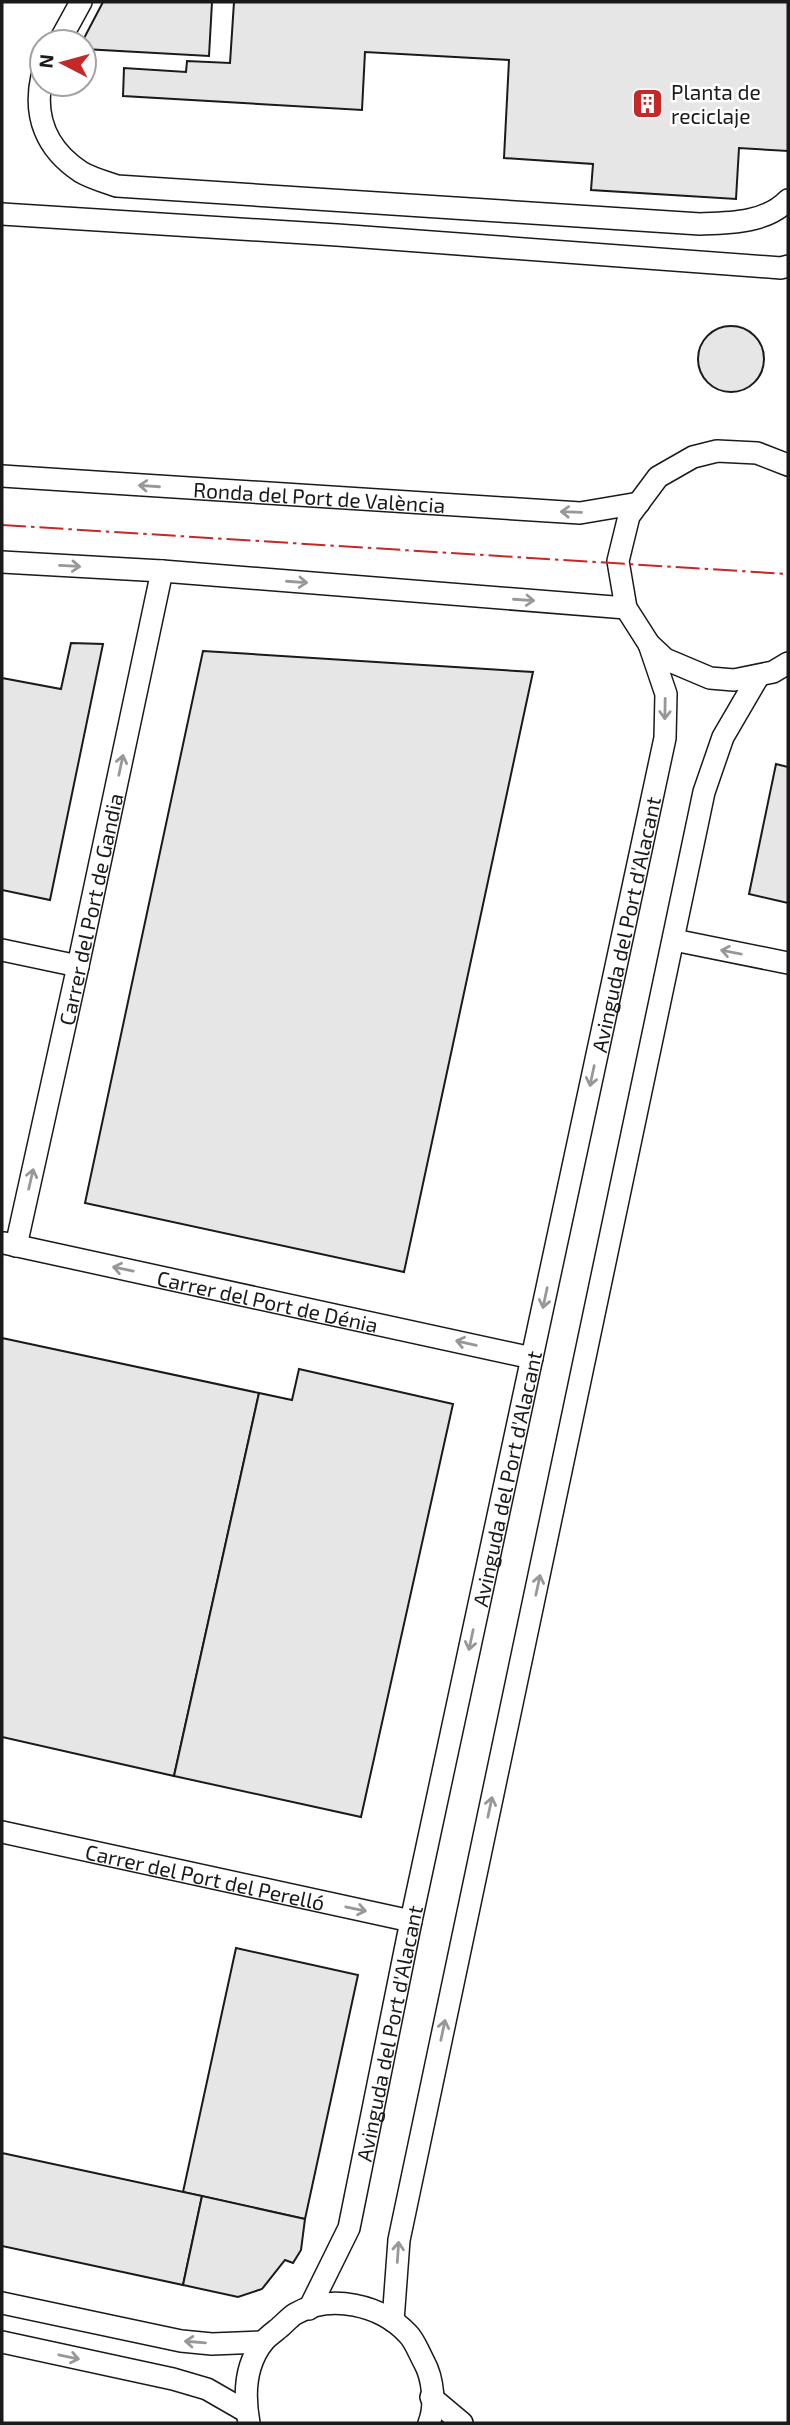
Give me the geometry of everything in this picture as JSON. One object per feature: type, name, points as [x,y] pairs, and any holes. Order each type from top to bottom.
[{"type":"street","points":[[67,28],[81,2]]},
{"type":"street","points":[[38,98],[40,118],[58,154],[83,173],[117,186],[700,225],[744,223],[783,206],[788,200]]},
{"type":"street","points":[[2,214],[337,235],[781,268],[788,266]]},
{"type":"street","points":[[788,465],[757,453],[718,451],[693,457],[658,477],[629,516],[618,561],[626,608],[649,644],[666,659],[710,678],[734,680],[758,677],[788,663]]},
{"type":"street","name":"Ronda del Port de València","points":[[2,476],[580,513],[639,503]]},
{"type":"street","points":[[2,562],[162,571],[626,608]]},
{"type":"street","name":"Carrer del Port de Gandia","points":[[9,1244],[78,966],[162,571]]},
{"type":"street","name":"Avinguda del Port d'Alacant","points":[[309,2309],[349,2228],[411,1921],[665,738],[666,694],[649,644]]},
{"type":"street","points":[[393,2320],[399,2240],[704,792],[723,737],[758,677]]},
{"type":"street","points":[[674,940],[788,963]]},
{"type":"street","points":[[2,950],[78,966]]},
{"type":"street","name":"Carrer del Port de Dénia","points":[[9,1244],[532,1357]]},
{"type":"street","name":"Carrer del Port del Perelló","points":[[2,1832],[411,1921]]},
{"type":"street","points":[[2,2303],[181,2341],[212,2344],[263,2342]]},
{"type":"street","points":[[248,2418],[244,2399],[248,2372],[263,2342],[295,2314],[324,2305],[346,2304],[374,2310],[393,2320],[410,2336],[430,2373],[432,2415],[429,2423]]},
{"type":"street","points":[[2,2343],[173,2379],[207,2389],[248,2418]]},
{"type":"street","points":[[431,2397],[462,2423]]},
{"type":"building","points":[[103,2],[212,2],[209,56],[98,50],[98,28],[89,28]]},
{"type":"building","name":"Planta de reciclaje","points":[[234,2],[788,2],[788,151],[739,148],[736,199],[591,190],[593,164],[504,158],[509,60],[365,52],[362,110],[123,96],[124,68],[186,72],[187,61],[230,63]]},
{"type":"building","points":[[731,326],[744,328],[754,336],[762,346],[762,372],[754,382],[744,390],[731,392],[718,390],[708,382],[700,372],[698,359],[700,346],[708,336],[718,328]]},
{"type":"building","points":[[71,643],[103,644],[50,900],[2,890],[2,678],[61,689]]},
{"type":"building","points":[[203,651],[533,672],[404,1272],[85,1203]]},
{"type":"building","points":[[776,764],[788,767],[788,903],[749,894]]},
{"type":"building","points":[[2,1338],[259,1393],[174,1776],[2,1737]]},
{"type":"building","points":[[299,1369],[453,1404],[361,1817],[174,1776],[259,1393],[292,1400]]},
{"type":"building","points":[[236,1948],[358,1975],[305,2219],[183,2192]]},
{"type":"building","points":[[2,2153],[202,2196],[183,2285],[2,2246]]},
{"type":"building","points":[[202,2196],[305,2219],[301,2250],[293,2263],[285,2260],[262,2289],[238,2297],[183,2285]]},
{"type":"power","points":[[2,525],[788,574]]},
{"type":"place","name":"Planta de reciclaje","points":[[648,103]]}]
